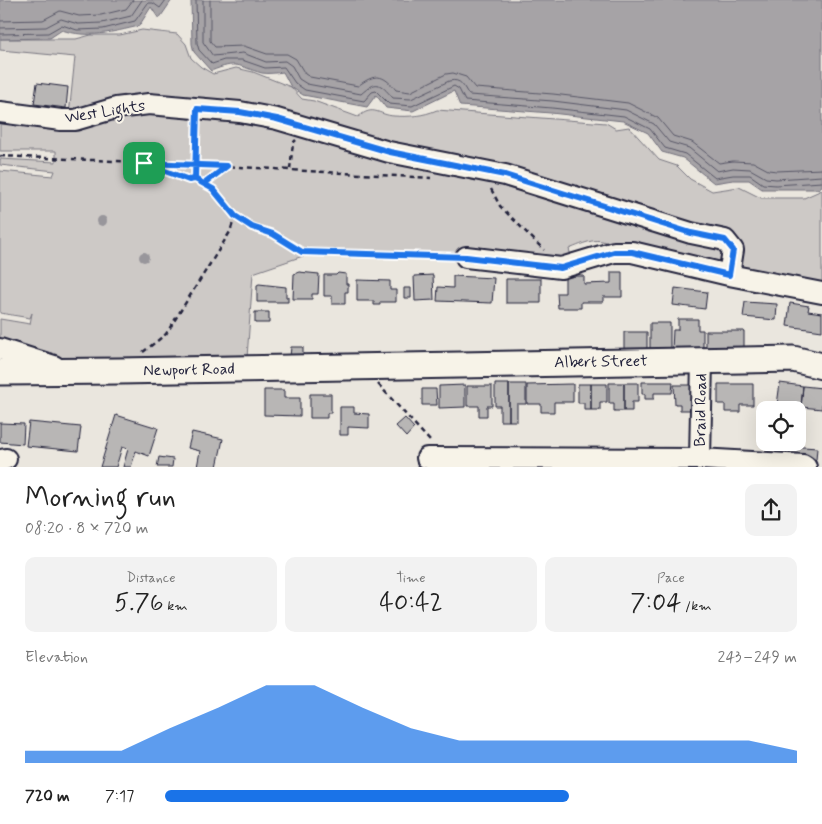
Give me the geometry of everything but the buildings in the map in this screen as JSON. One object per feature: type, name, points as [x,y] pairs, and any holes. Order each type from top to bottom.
[{"type":"main road","name":"Albert Street","points":[[371,367],[793,359],[822,366]]},
{"type":"main road","name":"Newport Road","points":[[0,372],[371,367]]},
{"type":"street","name":"West Lights","points":[[0,112],[75,120],[116,108],[149,104],[240,112],[277,119],[390,152],[505,175],[616,210],[707,244],[725,240],[730,265]]},
{"type":"street","points":[[466,257],[561,268],[614,252],[632,252],[730,265],[822,294]]},
{"type":"street","points":[[0,349],[73,371]]},
{"type":"street","name":"Braid Road","points":[[700,459],[702,360]]},
{"type":"street","points":[[436,458],[467,462],[700,459],[806,466]]},
{"type":"path","points":[[195,179],[197,109]]},
{"type":"path","points":[[290,170],[293,143]]},
{"type":"path","points":[[0,156],[403,175],[438,179]]},
{"type":"path","points":[[144,163],[189,180],[195,179],[204,184],[222,198],[235,216],[252,227],[273,234],[302,252],[466,257]]},
{"type":"path","points":[[204,184],[227,166]]},
{"type":"path","points":[[491,189],[500,206],[561,268]]},
{"type":"path","points":[[119,371],[166,334],[230,232],[235,216]]},
{"type":"path","points":[[371,367],[436,458]]},
{"type":"shaded area","points":[[142,30],[177,34],[186,44],[191,58],[213,74],[236,68],[253,72],[291,87],[302,99],[314,101],[358,117],[368,111],[405,116],[421,115],[437,110],[606,123],[616,129],[629,127],[659,160],[677,166],[690,179],[712,191],[739,187],[761,198],[804,198],[822,190],[822,289],[613,246],[602,241],[591,241],[569,249],[572,260],[307,248],[306,255],[253,273],[247,358],[85,364],[36,354],[0,343],[0,319],[30,324],[32,313],[30,318],[0,313],[0,171],[53,176],[55,171],[0,165],[0,159],[56,162],[56,151],[0,151],[0,108],[69,115],[75,57],[0,50],[0,39],[76,39],[91,35],[120,35]]},
{"type":"water","points":[[0,0],[172,0],[159,19],[151,7],[139,26],[91,34],[72,33],[62,30],[50,38],[0,39]]},
{"type":"water","points":[[191,0],[822,0],[822,186],[818,189],[762,189],[749,180],[714,183],[683,158],[662,152],[648,133],[623,121],[460,106],[454,91],[413,111],[386,108],[376,95],[367,107],[303,95],[291,87],[283,72],[262,73],[237,65],[211,71],[194,52],[192,44]]},
{"type":"route","points":[[144,163],[185,164],[203,165],[227,166],[204,184],[195,179],[197,109],[240,112],[277,119],[390,152],[505,175],[560,194],[691,233],[725,240],[733,250],[729,275],[632,252],[614,252],[561,268],[466,257],[302,252],[273,234],[252,227],[235,216],[213,189],[204,184],[195,179],[189,180],[144,163]]}]
